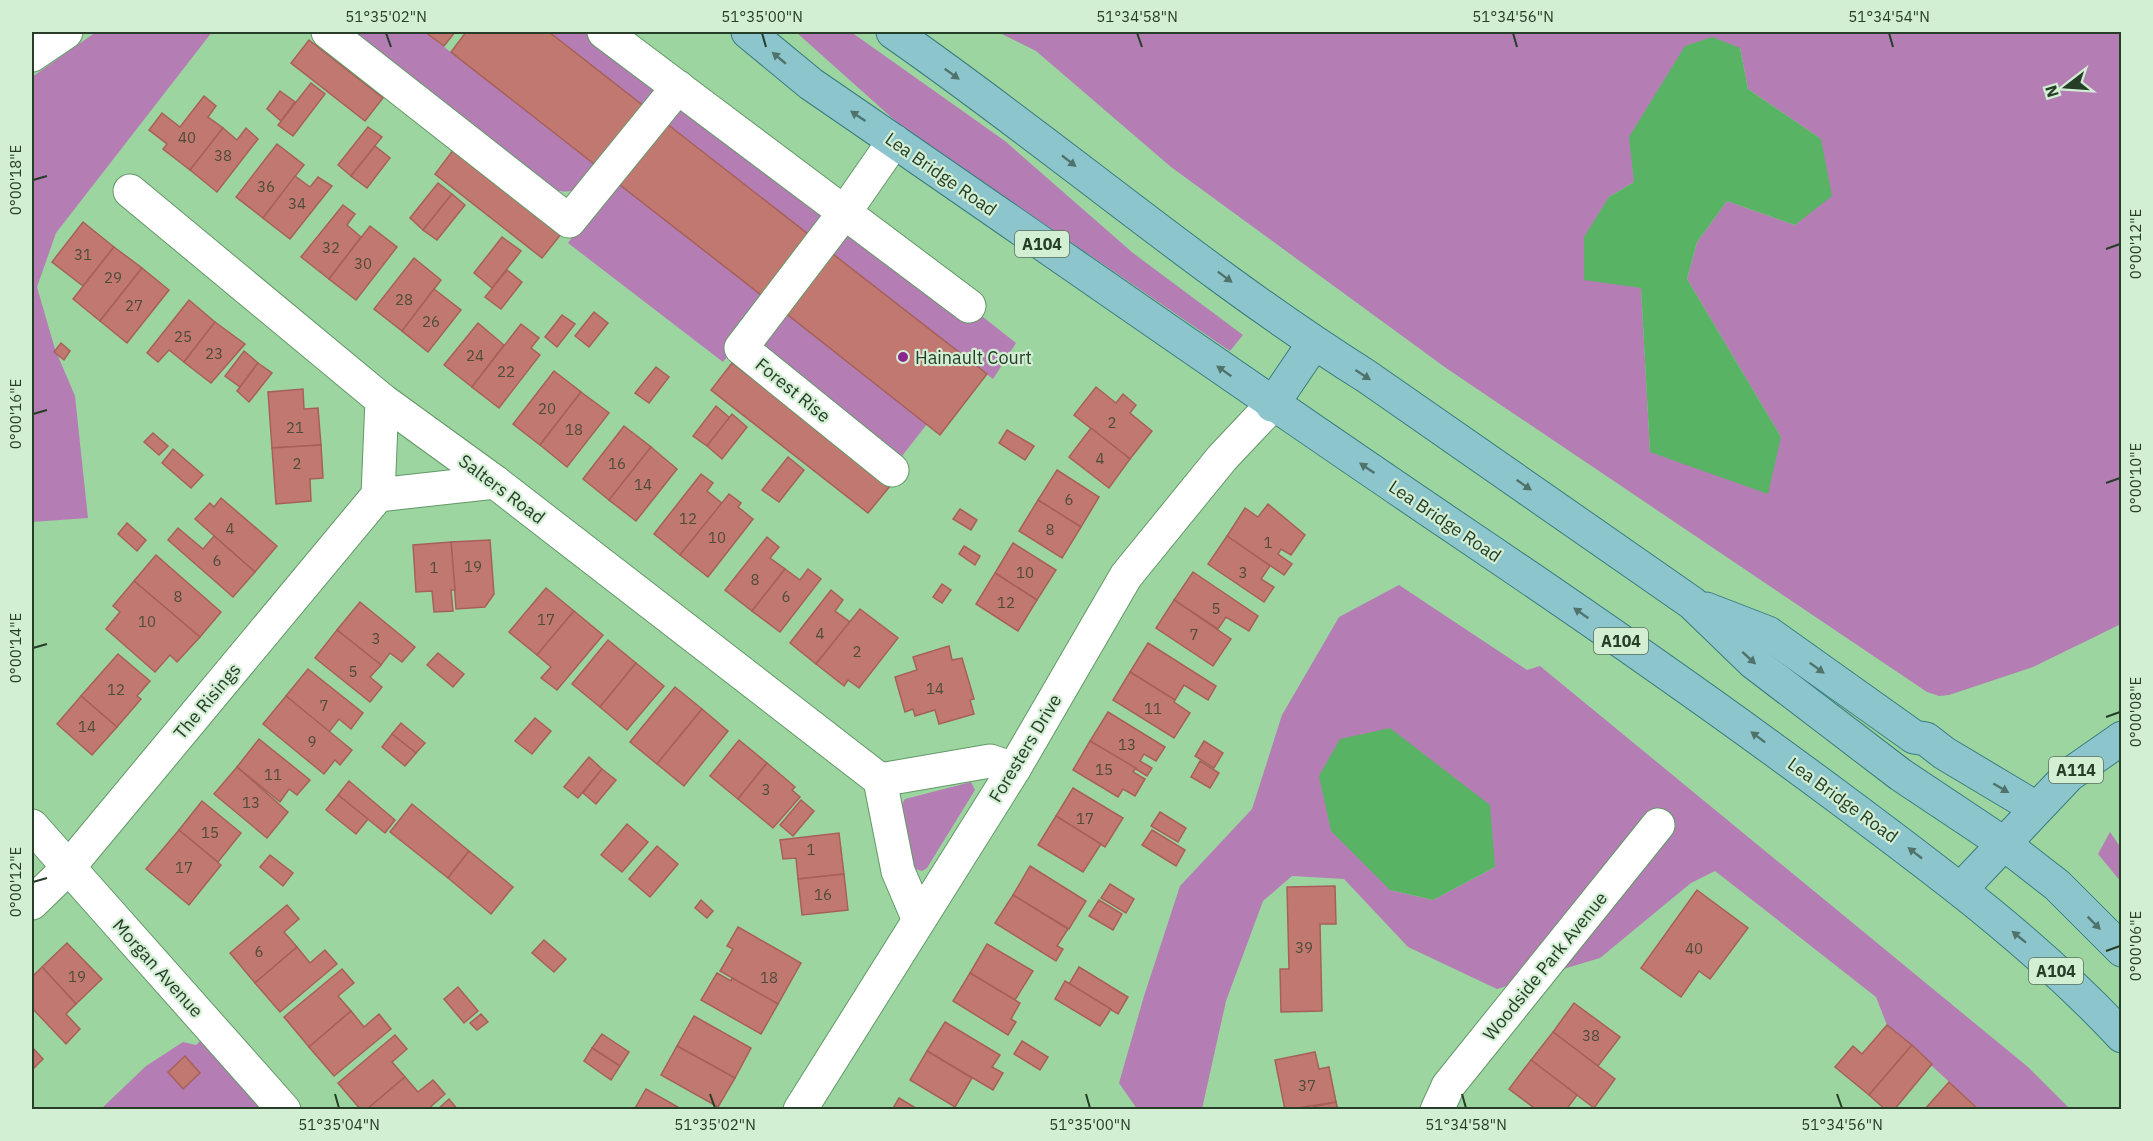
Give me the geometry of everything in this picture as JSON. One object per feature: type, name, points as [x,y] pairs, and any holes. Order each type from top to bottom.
[{"type":"main road","name":"Lea Bridge Road","points":[[748,32],[811,84],[1272,405],[1562,599],[1740,724],[1961,889],[2028,944],[2121,1036]]},
{"type":"main road","points":[[893,32],[1023,125],[1314,343],[1366,376],[1692,603],[1753,662],[1901,775],[2003,843],[2057,885],[2121,950]]},
{"type":"main road","points":[[1272,405],[1314,343]]},
{"type":"main road","points":[[1692,603],[1768,633],[1914,737],[1926,739],[1944,753],[2036,808]]},
{"type":"main road","name":"A114","points":[[1961,889],[2069,775],[2121,738]]},
{"type":"street","points":[[32,55],[66,32]]},
{"type":"street","points":[[328,32],[568,220],[678,87]]},
{"type":"street","points":[[604,32],[969,306]]},
{"type":"street","name":"Forest Rise","points":[[892,470],[741,348],[844,213],[894,141]]},
{"type":"street","name":"Salters Road","points":[[129,191],[382,400],[495,482],[879,780]]},
{"type":"street","points":[[382,400],[378,495],[495,482]]},
{"type":"street","name":"Foresters Drive","points":[[800,1110],[918,918],[1014,769],[1126,576],[1222,458],[1272,405]]},
{"type":"street","name":"The Risings","points":[[32,903],[68,868],[378,495]]},
{"type":"street","points":[[918,918],[898,871],[879,780],[990,760],[1014,769]]},
{"type":"street","name":"Woodside Park Avenue","points":[[1437,1110],[1448,1086],[1658,825]]},
{"type":"street","name":"Morgan Avenue","points":[[32,826],[285,1110]]},
{"type":"shaded area","points":[[96,32],[212,32],[56,233],[37,287],[55,349],[75,396],[88,518],[32,522],[32,77]]},
{"type":"shaded area","points":[[354,32],[425,32],[603,171],[581,188],[569,191],[554,190]]},
{"type":"shaded area","points":[[549,32],[604,32],[969,306],[1016,343],[993,379]]},
{"type":"shaded area","points":[[796,32],[851,32],[1005,141],[1133,253],[1243,335],[1230,351],[901,126]]},
{"type":"shaded area","points":[[998,32],[2121,32],[2121,624],[2033,667],[1949,695],[1939,696],[1927,692],[1446,368],[1171,167],[1036,51]],"holes":[[[1740,48],[1748,89],[1821,139],[1795,225],[1727,201],[1697,242],[1687,279],[1781,437],[1650,452],[1641,287],[1584,279],[1609,197],[1634,182]]]},
{"type":"shaded area","points":[[1712,37],[1740,48],[1748,89],[1821,139],[1832,196],[1795,225],[1727,201],[1697,242],[1687,279],[1781,437],[1768,494],[1650,452],[1641,288],[1584,280],[1584,237],[1609,197],[1634,182],[1629,137],[1685,46]]},
{"type":"shaded area","points":[[615,181],[770,302],[723,362],[568,243]]},
{"type":"shaded area","points":[[783,311],[927,424],[899,460],[762,347]]},
{"type":"shaded area","points":[[1399,585],[1527,670],[1540,666],[2028,1067],[2070,1109],[1979,1109],[1887,1025],[1876,997],[1715,871],[1691,883],[1600,958],[1497,989],[1408,947],[1344,879],[1292,876],[1263,901],[1226,1001],[1202,1109],[1137,1109],[1119,1083],[1144,996],[1180,886],[1252,809],[1282,715],[1339,617]],"holes":[[[1495,867],[1433,900],[1390,890]]]},
{"type":"shaded area","points":[[1390,728],[1490,805],[1495,867],[1433,900],[1390,890],[1331,831],[1319,776],[1340,739]]},
{"type":"shaded area","points":[[971,782],[975,790],[927,868],[922,871],[915,869],[911,862],[902,804],[905,799]]},
{"type":"shaded area","points":[[2110,832],[2121,848],[2121,882],[2098,854]]},
{"type":"shaded area","points":[[202,1039],[264,1110],[100,1110],[146,1066],[183,1042],[196,1045]]},
{"type":"building","points":[[425,32],[455,32],[444,46]]},
{"type":"building","points":[[466,32],[549,32],[650,111],[603,171],[451,52]]},
{"type":"building","points":[[309,40],[383,98],[365,121],[291,63]]},
{"type":"building","points":[[311,83],[325,94],[293,136],[278,125]]},
{"type":"building","points":[[280,91],[295,102],[281,121],[267,109]]},
{"type":"building","points":[[204,96],[216,106],[208,117],[223,128],[190,170],[163,149],[167,144],[149,130],[162,113],[180,127]]},
{"type":"building","points":[[662,120],[817,241],[770,302],[615,181]]},
{"type":"building","points":[[368,127],[382,137],[351,176],[338,165]]},
{"type":"building","points":[[223,128],[237,140],[246,128],[258,139],[217,192],[190,170]]},
{"type":"building","points":[[277,144],[304,165],[263,218],[236,197]]},
{"type":"building","points":[[375,146],[390,158],[367,188],[351,176]]},
{"type":"building","points":[[454,149],[562,233],[542,258],[435,174]]},
{"type":"building","points":[[295,176],[310,187],[318,177],[332,186],[290,239],[263,218]]},
{"type":"building","points":[[438,183],[452,194],[423,230],[410,218]]},
{"type":"building","points":[[452,194],[465,205],[437,240],[423,230]]},
{"type":"building","points":[[343,205],[355,214],[347,225],[361,237],[329,279],[301,257]]},
{"type":"building","points":[[83,222],[114,247],[83,286],[52,262]]},
{"type":"building","points":[[370,226],[397,247],[356,300],[329,279]]},
{"type":"building","points":[[502,237],[521,251],[492,288],[474,273]]},
{"type":"building","points":[[114,247],[142,268],[100,321],[73,299]]},
{"type":"building","name":"Hainault Court","points":[[829,251],[987,374],[940,435],[783,311]]},
{"type":"building","points":[[414,258],[441,280],[402,331],[374,309]]},
{"type":"building","points":[[142,268],[169,290],[127,343],[100,321]]},
{"type":"building","points":[[507,270],[522,282],[501,309],[485,297]]},
{"type":"building","points":[[434,289],[461,310],[428,352],[402,331]]},
{"type":"building","points":[[189,300],[215,322],[184,362],[169,350],[158,362],[147,353]]},
{"type":"building","points":[[594,312],[608,323],[589,347],[575,336]]},
{"type":"building","points":[[562,315],[575,324],[557,347],[545,337]]},
{"type":"building","points":[[215,322],[245,344],[211,383],[184,362]]},
{"type":"building","points":[[478,323],[504,345],[472,387],[444,365]]},
{"type":"building","points":[[521,324],[539,338],[531,348],[540,355],[499,408],[472,387]]},
{"type":"building","points":[[61,343],[70,351],[64,360],[54,352]]},
{"type":"building","points":[[244,351],[258,363],[240,387],[225,376]]},
{"type":"building","points":[[258,363],[272,373],[249,402],[237,391]]},
{"type":"building","points":[[732,363],[890,486],[868,513],[711,390]]},
{"type":"building","points":[[656,367],[669,377],[649,403],[635,393]]},
{"type":"building","points":[[554,371],[581,392],[540,445],[513,424]]},
{"type":"building","points":[[1096,387],[1116,403],[1123,394],[1136,405],[1130,413],[1152,431],[1130,459],[1074,415]]},
{"type":"building","points":[[303,389],[304,409],[318,408],[321,445],[272,448],[268,392]]},
{"type":"building","points":[[581,392],[609,413],[567,467],[540,445]]},
{"type":"building","points":[[716,406],[730,418],[707,446],[693,436]]},
{"type":"building","points":[[732,414],[747,427],[722,459],[707,446]]},
{"type":"building","points":[[624,426],[651,447],[609,500],[583,479]]},
{"type":"building","points":[[1091,428],[1130,459],[1109,488],[1069,457]]},
{"type":"building","points":[[1007,430],[1034,446],[1025,460],[999,443]]},
{"type":"building","points":[[153,433],[168,446],[159,455],[144,442]]},
{"type":"building","points":[[321,445],[323,478],[310,479],[311,501],[276,504],[272,448]]},
{"type":"building","points":[[651,447],[677,469],[636,521],[609,500]]},
{"type":"building","points":[[173,449],[203,475],[191,488],[162,463]]},
{"type":"building","points":[[788,457],[804,470],[779,502],[762,490]]},
{"type":"building","points":[[1057,470],[1099,497],[1081,527],[1038,500]]},
{"type":"building","points":[[701,474],[713,483],[707,491],[722,503],[680,555],[654,534]]},
{"type":"building","points":[[729,494],[741,503],[738,507],[753,519],[708,577],[680,555]]},
{"type":"building","points":[[221,498],[277,546],[255,572],[195,519],[210,503],[214,507]]},
{"type":"building","points":[[1038,500],[1081,527],[1062,558],[1019,531]]},
{"type":"building","points":[[1268,504],[1305,535],[1291,555],[1281,549],[1278,554],[1292,564],[1284,575],[1227,536],[1245,508],[1258,517]]},
{"type":"building","points":[[960,509],[977,520],[971,530],[953,519]]},
{"type":"building","points":[[127,523],[146,540],[137,551],[118,534]]},
{"type":"building","points":[[178,528],[203,549],[214,536],[255,572],[233,597],[168,540]]},
{"type":"building","points":[[1227,536],[1270,566],[1261,579],[1274,587],[1264,602],[1208,564]]},
{"type":"building","points":[[767,537],[779,547],[770,558],[785,569],[752,611],[725,590]]},
{"type":"building","points":[[490,540],[494,594],[485,607],[456,609],[451,542]]},
{"type":"building","points":[[451,542],[455,590],[451,590],[453,611],[434,612],[432,591],[416,592],[413,545]]},
{"type":"building","points":[[1013,543],[1056,570],[1037,600],[995,573]]},
{"type":"building","points":[[964,546],[980,556],[975,565],[959,554]]},
{"type":"building","points":[[156,555],[221,612],[200,637],[134,581]]},
{"type":"building","points":[[785,569],[800,580],[808,569],[821,579],[780,632],[752,611]]},
{"type":"building","points":[[1193,572],[1258,616],[1249,631],[1226,617],[1218,629],[1174,600]]},
{"type":"building","points":[[995,573],[1037,600],[1018,631],[976,604]]},
{"type":"building","points":[[134,581],[200,637],[177,662],[170,655],[155,672],[106,629],[120,612],[113,606]]},
{"type":"building","points":[[942,584],[951,590],[942,603],[933,597]]},
{"type":"building","points":[[546,588],[574,611],[537,655],[509,632]]},
{"type":"building","points":[[831,590],[843,600],[835,611],[850,622],[816,664],[790,643]]},
{"type":"building","points":[[1174,600],[1231,639],[1213,666],[1156,628]]},
{"type":"building","points":[[360,602],[415,647],[402,662],[390,653],[381,665],[337,630]]},
{"type":"building","points":[[860,609],[898,638],[859,688],[848,680],[844,686],[816,664]]},
{"type":"building","points":[[574,611],[603,635],[557,690],[541,678],[551,667],[537,655]]},
{"type":"building","points":[[337,630],[381,665],[370,677],[382,687],[370,702],[315,658]]},
{"type":"building","points":[[608,640],[636,663],[600,707],[572,684]]},
{"type":"building","points":[[1148,643],[1216,686],[1208,700],[1184,685],[1175,700],[1130,672]]},
{"type":"building","points":[[949,646],[952,660],[962,658],[974,699],[970,700],[974,714],[939,724],[935,710],[915,716],[913,709],[905,712],[895,677],[917,670],[913,657]]},
{"type":"building","points":[[438,653],[464,674],[453,687],[427,665]]},
{"type":"building","points":[[118,654],[150,681],[137,696],[141,699],[117,727],[81,696]]},
{"type":"building","points":[[636,663],[664,686],[627,730],[600,707]]},
{"type":"building","points":[[308,669],[363,713],[351,729],[339,719],[329,732],[286,696]]},
{"type":"building","points":[[1130,672],[1175,700],[1174,702],[1190,713],[1174,738],[1113,700]]},
{"type":"building","points":[[675,687],[702,709],[657,764],[630,742]]},
{"type":"building","points":[[81,696],[117,727],[92,755],[57,724]]},
{"type":"building","points":[[286,696],[352,750],[340,765],[335,760],[324,774],[263,724]]},
{"type":"building","points":[[702,709],[728,731],[684,786],[657,764]]},
{"type":"building","points":[[1108,712],[1165,747],[1156,761],[1144,754],[1140,761],[1152,768],[1147,776],[1090,741]]},
{"type":"building","points":[[535,718],[551,731],[532,754],[515,741]]},
{"type":"building","points":[[401,723],[425,743],[416,753],[392,734]]},
{"type":"building","points":[[392,734],[416,753],[405,766],[382,747]]},
{"type":"building","points":[[259,739],[310,780],[297,795],[289,789],[280,802],[237,767]]},
{"type":"building","points":[[739,740],[767,763],[738,799],[710,776]]},
{"type":"building","points":[[1090,741],[1136,768],[1133,772],[1145,779],[1135,796],[1123,789],[1118,797],[1073,770]]},
{"type":"building","points":[[1204,741],[1223,753],[1214,768],[1195,756]]},
{"type":"building","points":[[589,757],[602,769],[578,798],[564,787]]},
{"type":"building","points":[[1200,761],[1219,773],[1210,788],[1191,777]]},
{"type":"building","points":[[767,763],[795,787],[792,790],[800,797],[773,828],[738,799]]},
{"type":"building","points":[[237,767],[288,812],[267,838],[214,794]]},
{"type":"building","points":[[602,769],[616,780],[596,804],[583,793]]},
{"type":"building","points":[[349,781],[395,820],[385,833],[338,795]]},
{"type":"building","points":[[1073,788],[1123,818],[1105,847],[1056,816]]},
{"type":"building","points":[[338,795],[368,819],[356,834],[326,810]]},
{"type":"building","points":[[801,800],[814,811],[793,836],[780,825]]},
{"type":"building","points":[[202,801],[241,833],[218,862],[179,830]]},
{"type":"building","points":[[412,804],[469,851],[448,878],[390,832]]},
{"type":"building","points":[[1160,812],[1186,828],[1178,842],[1151,826]]},
{"type":"building","points":[[1056,816],[1101,844],[1083,872],[1038,845]]},
{"type":"building","points":[[627,824],[648,842],[622,872],[601,855]]},
{"type":"building","points":[[179,830],[221,865],[189,905],[146,869]]},
{"type":"building","points":[[1152,830],[1185,850],[1176,866],[1142,845]]},
{"type":"building","points":[[839,833],[844,874],[798,879],[796,858],[783,859],[780,840]]},
{"type":"building","points":[[657,846],[678,864],[650,897],[629,879]]},
{"type":"building","points":[[469,851],[513,887],[491,914],[448,878]]},
{"type":"building","points":[[270,855],[293,873],[283,886],[260,867]]},
{"type":"building","points":[[1030,866],[1086,901],[1069,929],[1013,895]]},
{"type":"building","points":[[844,874],[848,910],[802,915],[798,879]]},
{"type":"building","points":[[1110,884],[1134,899],[1126,913],[1101,898]]},
{"type":"building","points":[[1335,886],[1336,924],[1320,924],[1322,1011],[1281,1012],[1280,969],[1289,969],[1287,887]]},
{"type":"building","points":[[1697,890],[1748,928],[1710,979],[1699,971],[1681,997],[1641,968]]},
{"type":"building","points":[[1013,895],[1068,929],[1057,946],[1063,949],[1056,961],[995,923]]},
{"type":"building","points":[[701,900],[713,911],[707,918],[695,908]]},
{"type":"building","points":[[1099,900],[1122,914],[1113,930],[1089,916]]},
{"type":"building","points":[[287,905],[299,919],[284,932],[297,947],[255,983],[230,953]]},
{"type":"building","points":[[738,927],[801,963],[778,1004],[720,971],[733,949],[727,946]]},
{"type":"building","points":[[544,940],[566,959],[554,972],[532,953]]},
{"type":"building","points":[[67,943],[102,979],[76,1004],[42,967]]},
{"type":"building","points":[[987,944],[1033,971],[1015,1000],[970,973]]},
{"type":"building","points":[[297,947],[310,963],[325,950],[337,964],[280,1012],[255,983]]},
{"type":"building","points":[[42,967],[76,1004],[66,1014],[80,1029],[66,1044],[32,1008],[32,977]]},
{"type":"building","points":[[1079,967],[1128,997],[1118,1014],[1069,984]]},
{"type":"building","points":[[342,969],[354,983],[338,996],[351,1011],[309,1047],[284,1017]]},
{"type":"building","points":[[717,973],[731,981],[732,978],[778,1004],[761,1034],[701,1000]]},
{"type":"building","points":[[970,973],[1020,1003],[1011,1019],[1016,1022],[1008,1035],[953,1001]]},
{"type":"building","points":[[1065,981],[1111,1009],[1100,1026],[1055,999]]},
{"type":"building","points":[[458,987],[478,1011],[464,1023],[444,999]]},
{"type":"building","points":[[1574,1003],[1620,1037],[1598,1066],[1553,1032]]},
{"type":"building","points":[[351,1011],[364,1027],[379,1014],[391,1029],[334,1076],[309,1047]]},
{"type":"building","points":[[481,1014],[488,1022],[477,1030],[470,1023]]},
{"type":"building","points":[[694,1016],[751,1048],[735,1078],[677,1046]]},
{"type":"building","points":[[945,1022],[1000,1055],[992,1067],[1003,1073],[993,1090],[927,1051]]},
{"type":"building","points":[[1887,1025],[1912,1045],[1869,1095],[1835,1067],[1853,1046],[1862,1054]]},
{"type":"building","points":[[1553,1032],[1615,1079],[1594,1108],[1531,1060]]},
{"type":"building","points":[[602,1034],[629,1052],[620,1066],[592,1048]]},
{"type":"building","points":[[395,1035],[407,1049],[392,1062],[405,1077],[366,1110],[361,1110],[338,1083]]},
{"type":"building","points":[[1022,1041],[1048,1057],[1040,1070],[1014,1054]]},
{"type":"building","points":[[1912,1045],[1932,1064],[1894,1110],[1886,1110],[1869,1095]]},
{"type":"building","points":[[677,1046],[735,1078],[718,1107],[661,1075]]},
{"type":"building","points":[[32,1047],[43,1059],[32,1070]]},
{"type":"building","points":[[592,1048],[620,1066],[611,1080],[584,1061]]},
{"type":"building","points":[[927,1051],[972,1078],[955,1107],[910,1080]]},
{"type":"building","points":[[1315,1052],[1319,1069],[1329,1067],[1336,1102],[1285,1110],[1275,1060]]},
{"type":"building","points":[[185,1056],[200,1073],[183,1089],[168,1072]]},
{"type":"building","points":[[1531,1060],[1577,1095],[1566,1110],[1537,1110],[1509,1089]]},
{"type":"building","points":[[405,1077],[418,1092],[433,1080],[445,1094],[427,1110],[366,1110]]},
{"type":"building","points":[[1949,1082],[1979,1110],[1924,1110]]},
{"type":"building","points":[[646,1089],[683,1110],[634,1110]]},
{"type":"building","points":[[899,1098],[919,1110],[892,1110]]},
{"type":"building","points":[[449,1099],[458,1110],[437,1110]]},
{"type":"building","points":[[1336,1102],[1338,1110],[1299,1110]]},
{"type":"place","name":"Hainault Court","points":[[903,357]]}]
